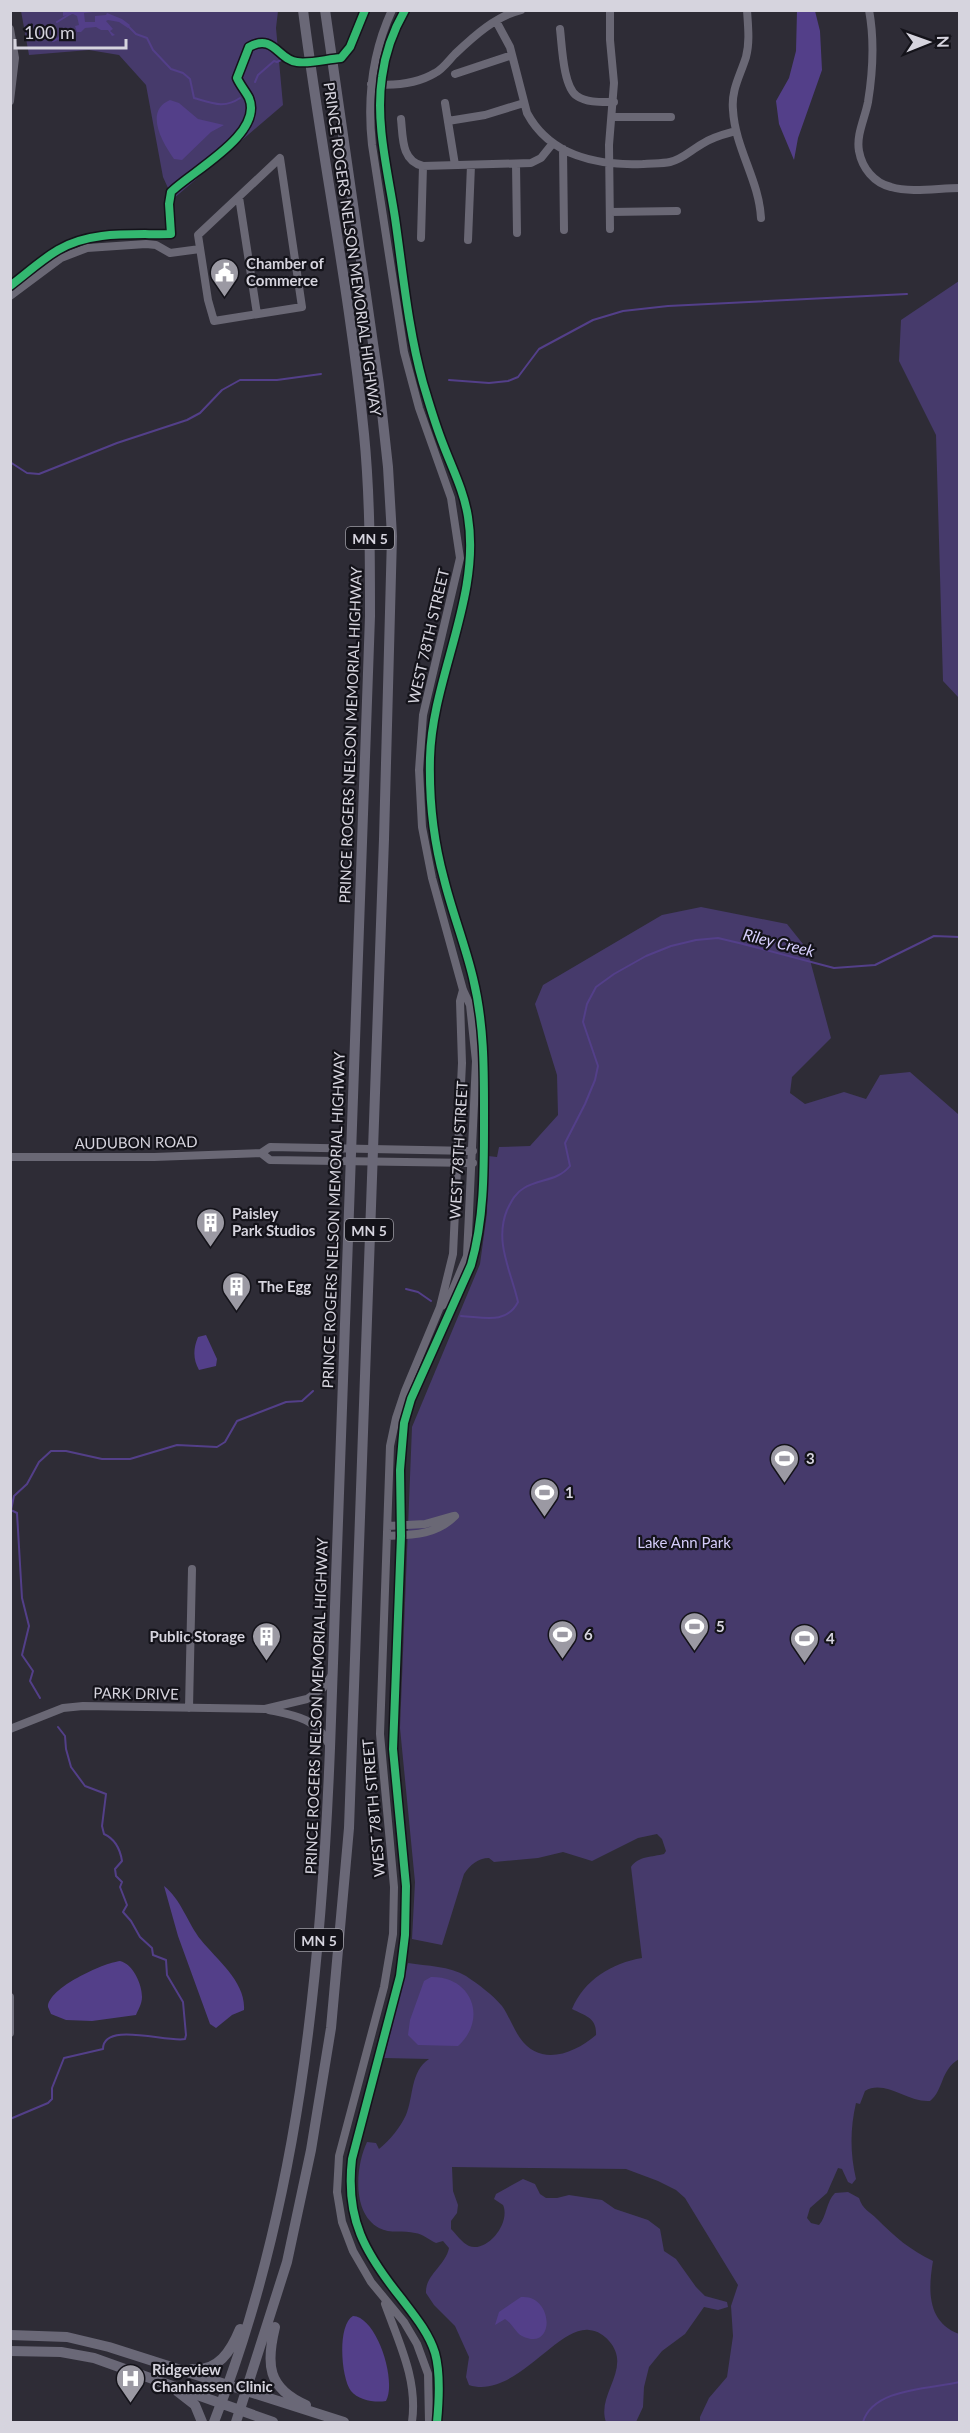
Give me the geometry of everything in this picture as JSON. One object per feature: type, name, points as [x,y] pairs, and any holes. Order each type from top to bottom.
[{"type":"main road","name":"PRINCE ROGERS NELSON MEMORIAL HIGHWAY","points":[[214,2422],[250,2318],[273,2229],[295,2122],[313,1998],[324,1885],[333,1674],[370,616],[369,498],[360,392],[303,10]]},
{"type":"main road","name":"PRINCE ROGERS NELSON MEMORIAL HIGHWAY","points":[[236,2422],[278,2295],[300,2206],[331,2028],[347,1851],[391,607],[391,500],[379,385],[324,10]]},
{"type":"main road","points":[[300,2206],[293,2253],[271,2345],[270,2369],[278,2384],[297,2401],[344,2422]]},
{"type":"main road","points":[[173,2367],[207,2369],[217,2364],[231,2348],[247,2311],[273,2229]]},
{"type":"main road","points":[[10,2335],[67,2337],[109,2347],[344,2422]]},
{"type":"main road","points":[[10,2351],[61,2352],[94,2358],[273,2422]]},
{"type":"main road","points":[[150,2377],[190,2400],[200,2413],[202,2422]]},
{"type":"street","name":"WEST 78TH STREET","points":[[392,10],[379,46],[371,84],[372,145],[404,352],[416,396],[451,498],[460,558],[423,715],[419,770],[422,827],[432,878],[463,990],[470,1005],[475,1045],[473,1163],[467,1256],[448,1301],[441,1307]]},
{"type":"street","points":[[371,84],[404,85],[417,82],[436,72],[496,21],[521,10]]},
{"type":"street","points":[[610,10],[614,102],[609,164],[610,229]]},
{"type":"street","points":[[747,10],[748,48],[732,100],[736,131],[757,189],[761,218]]},
{"type":"street","points":[[869,10],[873,31],[873,59],[868,101],[859,137],[859,153],[862,163],[874,178],[892,188],[960,188]]},
{"type":"street","points":[[496,21],[507,39],[527,113],[537,130],[553,143],[582,158],[609,164],[669,163],[680,159],[704,142],[736,131]]},
{"type":"street","points":[[10,29],[15,71],[10,101]]},
{"type":"street","points":[[560,29],[571,91],[587,101],[614,102]]},
{"type":"street","points":[[455,74],[512,55]]},
{"type":"street","points":[[445,103],[454,165]]},
{"type":"street","points":[[448,121],[485,115],[524,103]]},
{"type":"street","points":[[613,117],[671,117]]},
{"type":"street","points":[[400,119],[406,154],[415,164],[423,166],[531,163],[541,158],[553,143]]},
{"type":"street","points":[[563,149],[564,230]]},
{"type":"street","points":[[280,158],[302,307],[214,321],[200,249],[198,235],[280,158]]},
{"type":"street","points":[[516,164],[517,233]]},
{"type":"street","points":[[468,240],[471,165]]},
{"type":"street","points":[[421,238],[423,166]]},
{"type":"street","points":[[239,196],[257,314]]},
{"type":"street","points":[[610,212],[676,211]]},
{"type":"street","points":[[10,296],[61,258],[87,248],[146,244],[156,245],[170,253],[200,249]]},
{"type":"street","name":"WEST 78TH STREET","points":[[429,2422],[428,2374],[404,2322],[361,2267],[346,2237],[338,2207],[337,2179],[343,2142],[384,1987],[393,1934],[393,1887],[381,1772],[380,1734],[390,1446],[405,1391],[441,1307],[453,1254],[462,1063],[460,1001],[463,990]]},
{"type":"street","name":"AUDUBON ROAD","points":[[10,1157],[261,1153],[270,1147],[473,1151]]},
{"type":"street","name":"AUDUBON ROAD","points":[[261,1153],[270,1160],[473,1163]]},
{"type":"street","points":[[388,1526],[425,1524],[455,1516],[434,1531],[388,1536]]},
{"type":"street","points":[[189,1708],[192,1569]]},
{"type":"street","name":"PARK DRIVE","points":[[265,1709],[307,1699],[323,1688],[333,1674]]},
{"type":"street","name":"PARK DRIVE","points":[[10,1729],[63,1708],[98,1705],[265,1709],[297,1716],[312,1723],[326,1737],[330,1748]]},
{"type":"street","points":[[10,1997],[10,2033]]},
{"type":"street","name":"WEST 78TH STREET","points":[[383,2297],[410,2374],[415,2404],[412,2422]]},
{"type":"green space","points":[[21,11],[278,11],[276,28],[283,105],[173,199],[163,177],[146,85],[119,55],[89,50],[29,55]]},
{"type":"green space","points":[[959,281],[959,698],[943,681],[936,435],[899,361],[901,320]]},
{"type":"green space","name":"Lake Ann Park","points":[[701,907],[787,924],[807,949],[831,1038],[792,1077],[790,1093],[805,1104],[844,1092],[866,1099],[880,1075],[910,1072],[958,1114],[959,2059],[948,2069],[938,2091],[930,2101],[913,2099],[889,2089],[873,2088],[865,2091],[860,2104],[856,2103],[852,2131],[856,2179],[852,2184],[848,2182],[842,2169],[838,2168],[827,2193],[810,2208],[807,2218],[811,2223],[819,2225],[835,2193],[848,2192],[859,2198],[866,2210],[903,2243],[933,2261],[930,2283],[935,2313],[948,2329],[959,2334],[959,2422],[700,2422],[709,2398],[727,2377],[733,2336],[731,2306],[738,2285],[685,2198],[676,2190],[658,2181],[626,2169],[452,2167],[453,2191],[458,2205],[457,2213],[451,2221],[451,2229],[469,2246],[476,2247],[490,2241],[501,2228],[504,2220],[503,2205],[494,2199],[496,2194],[523,2179],[535,2184],[540,2194],[546,2198],[569,2195],[602,2200],[615,2209],[648,2220],[660,2229],[664,2251],[676,2259],[705,2296],[727,2302],[728,2307],[718,2310],[704,2307],[685,2334],[662,2351],[649,2367],[644,2387],[643,2407],[636,2422],[606,2422],[604,2412],[617,2361],[615,2351],[609,2341],[589,2330],[577,2332],[563,2339],[518,2373],[502,2382],[486,2387],[469,2385],[466,2377],[469,2357],[455,2326],[434,2305],[426,2293],[432,2275],[444,2260],[449,2248],[443,2241],[436,2243],[411,2232],[388,2231],[379,2228],[370,2221],[360,2200],[358,2188],[360,2163],[367,2142],[376,2143],[379,2149],[398,2129],[409,2108],[415,2077],[429,2059],[384,2058],[408,1963],[446,1968],[466,1976],[502,2006],[520,2038],[528,2047],[547,2055],[578,2048],[596,2035],[593,2021],[572,2009],[577,1999],[600,1974],[620,1964],[642,1958],[631,1867],[642,1859],[664,1854],[666,1851],[662,1839],[657,1834],[638,1838],[592,1861],[563,1852],[538,1858],[494,1862],[485,1858],[478,1861],[464,1874],[442,1945],[412,1939],[415,1882],[400,1728],[412,1427],[480,1264],[487,1213],[488,1156],[497,1157],[499,1147],[530,1146],[558,1115],[557,1075],[535,1004],[543,985],[662,915]]},
{"type":"shaded area","points":[[63,11],[101,11],[84,13],[85,22],[95,22],[95,16],[107,13],[130,25],[128,28],[119,22],[106,21],[113,29],[110,31],[115,35],[112,36],[108,30],[96,27],[85,28],[77,32],[75,26],[79,25],[77,16],[73,14],[63,16]]},
{"type":"shaded area","points":[[797,11],[815,11],[820,31],[822,70],[798,138],[794,160],[779,124],[776,101],[789,78],[796,51]]},
{"type":"shaded area","points":[[170,100],[179,103],[198,119],[224,125],[211,132],[182,160],[174,159],[158,127],[158,111]]},
{"type":"shaded area","points":[[206,1335],[217,1359],[216,1366],[199,1370],[194,1354],[195,1346],[198,1337]]},
{"type":"shaded area","points":[[164,1886],[180,1905],[196,1934],[229,1972],[240,1990],[244,2010],[232,2015],[216,2028],[210,2024],[178,1936]]},
{"type":"shaded area","points":[[120,1961],[133,1970],[142,1992],[141,2004],[136,2015],[92,2021],[66,2020],[51,2014],[48,2007],[50,2000],[66,1985],[90,1971]]},
{"type":"shaded area","points":[[431,1977],[457,1984],[471,2001],[472,2024],[458,2046],[418,2045],[408,2035],[410,2020],[424,1981]]},
{"type":"shaded area","points":[[521,2297],[532,2299],[540,2304],[545,2313],[547,2322],[541,2337],[533,2339],[522,2336],[505,2319],[495,2325],[499,2312]]},
{"type":"shaded area","points":[[353,2316],[362,2319],[370,2327],[383,2351],[389,2379],[386,2401],[362,2399],[351,2391],[348,2384],[342,2352],[345,2330],[348,2321]]},
{"type":"waterway","points":[[57,22],[70,14]]},
{"type":"waterway","points":[[128,26],[136,34],[147,38],[153,50],[171,69],[183,73],[190,79],[194,98],[223,104],[240,98]]},
{"type":"waterway","points":[[38,35],[47,33],[53,41],[59,38],[61,32]]},
{"type":"waterway","points":[[255,82],[258,75],[274,61],[281,60]]},
{"type":"waterway","points":[[449,380],[489,383],[508,381],[518,377],[539,349],[593,320],[623,311],[668,306],[907,294]]},
{"type":"waterway","points":[[10,462],[27,473],[39,474],[117,443],[187,420],[200,413],[222,390],[240,380],[277,380],[321,374]]},
{"type":"waterway","name":"Riley Creek","points":[[461,1316],[500,1317],[507,1314],[518,1302],[505,1256],[503,1222],[510,1204],[521,1190],[554,1177],[570,1166],[565,1143],[585,1104],[598,1066],[583,1022],[587,1004],[596,987],[646,956],[671,946],[696,940],[718,938],[834,968],[875,965],[934,936],[960,937]]},
{"type":"waterway","name":"Riley Creek","points":[[406,1289],[418,1292],[431,1301]]},
{"type":"waterway","name":"Riley Creek","points":[[40,1698],[30,1681],[33,1671],[22,1655],[29,1626],[22,1598],[17,1513],[11,1510],[14,1496],[27,1484],[39,1462],[51,1451],[66,1451],[102,1459],[130,1459],[177,1445],[217,1447],[225,1442],[237,1421],[286,1402],[302,1401],[313,1391]]},
{"type":"waterway","name":"Riley Creek","points":[[10,2119],[48,2103],[52,2099],[52,2088],[64,2058],[103,2049],[106,2041],[113,2036],[138,2035],[185,2039],[186,2035],[183,2002],[167,1975],[166,1960],[153,1955],[152,1948],[140,1937],[123,1912],[127,1905],[120,1887],[122,1882],[116,1876],[115,1869],[122,1861],[121,1856],[114,1841],[104,1834],[102,1826],[106,1794],[85,1786],[71,1767],[65,1736],[58,1727]]},
{"type":"waterway","points":[[863,2422],[878,2402],[890,2396],[960,2382]]},
{"type":"cycle path","points":[[10,286],[58,250],[84,239],[113,235],[171,234],[169,204],[171,192],[224,151],[246,125],[251,112],[249,98],[237,78],[249,47],[264,43],[297,62],[341,58],[350,47],[365,10]]},
{"type":"cycle path","points":[[405,10],[390,42],[383,68],[380,94],[381,130],[413,342],[423,383],[440,436],[461,489],[468,517],[470,547],[468,577],[433,728],[430,789],[434,834],[440,864],[470,965],[480,1015],[484,1069],[484,1160],[479,1231],[471,1265],[411,1399],[404,1423],[400,1470],[401,1536],[393,1749],[406,1886],[405,1935],[400,1976],[352,2159],[351,2180],[352,2200],[360,2234],[377,2266],[421,2324],[435,2353],[439,2379],[437,2422]]},
{"type":"place","name":"Chamber of Commerce","points":[[225,298]]},
{"type":"place","name":"Paisley Park Studios","points":[[211,1248]]},
{"type":"place","name":"The Egg","points":[[237,1312]]},
{"type":"place","name":"3","points":[[785,1484]]},
{"type":"place","name":"1","points":[[544,1518]]},
{"type":"place","name":"5","points":[[695,1652]]},
{"type":"place","name":"6","points":[[563,1660]]},
{"type":"place","name":"Public Storage","points":[[266,1662]]},
{"type":"place","name":"4","points":[[805,1664]]},
{"type":"place","name":"Ridgeview Chanhassen Clinic","points":[[131,2404]]}]
